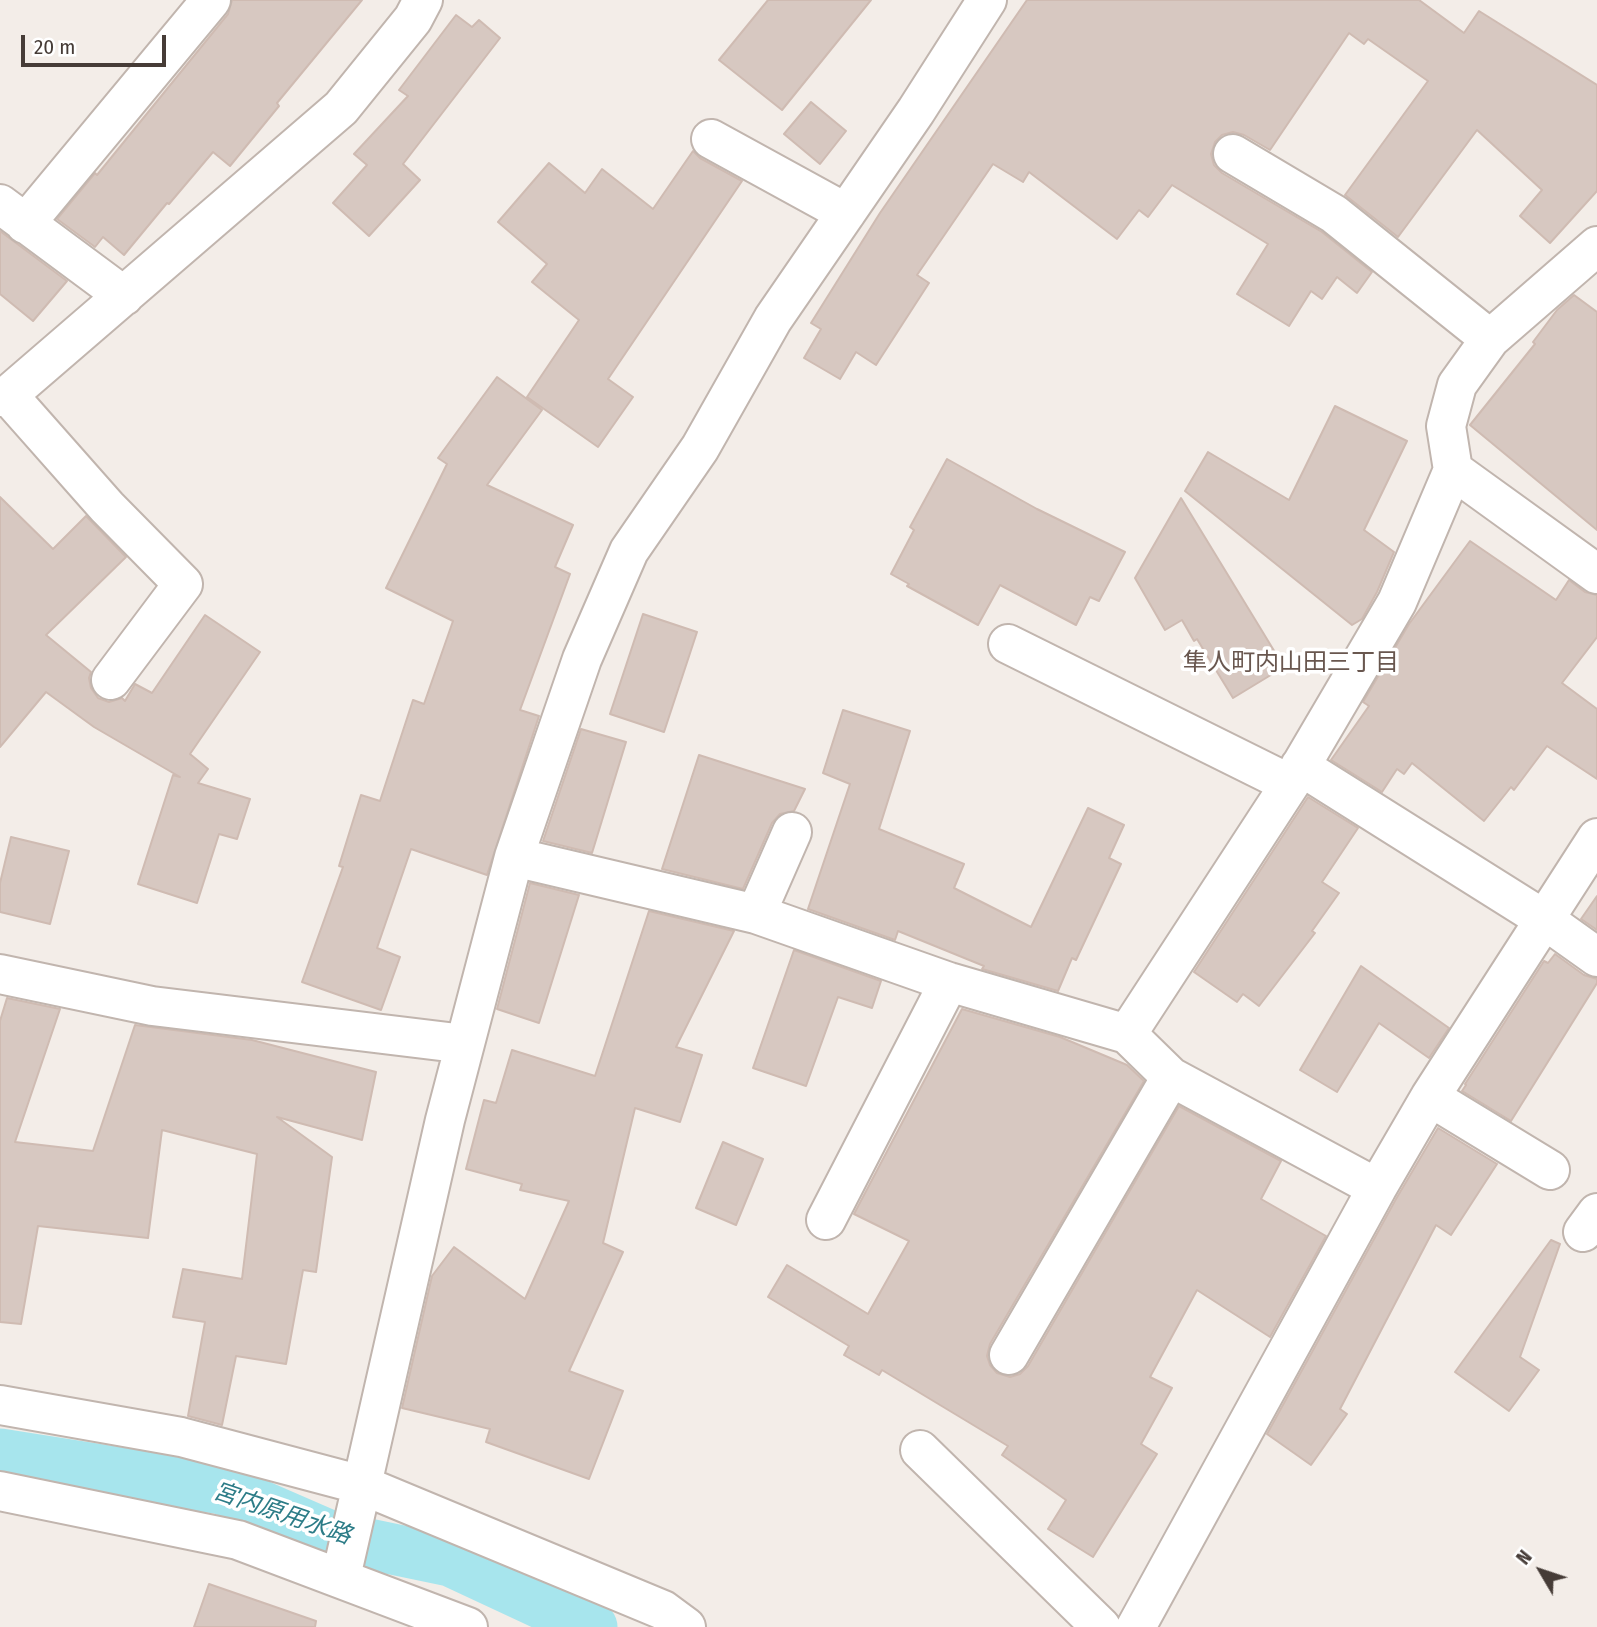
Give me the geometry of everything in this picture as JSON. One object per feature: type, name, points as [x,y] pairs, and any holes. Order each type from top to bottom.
[{"type":"street","points":[[124,296],[6,209],[211,0]]},
{"type":"street","points":[[341,1575],[445,1120],[514,857],[582,659],[629,551],[701,449],[773,318],[916,111],[987,0]]},
{"type":"street","points":[[111,680],[183,584],[4,396],[341,108],[407,6]]},
{"type":"street","points":[[711,139],[846,213]]},
{"type":"street","points":[[1233,154],[1334,214],[1490,339]]},
{"type":"street","points":[[1127,1034],[1295,775],[1396,602],[1453,470],[1446,426],[1457,385],[1490,339],[1597,246]]},
{"type":"street","points":[[1453,470],[1597,574]]},
{"type":"street","points":[[1008,644],[1295,775],[1545,919],[1597,957]]},
{"type":"street","points":[[756,914],[792,832]]},
{"type":"street","points":[[1136,1627],[1377,1188],[1430,1097],[1597,838]]},
{"type":"street","points":[[514,857],[756,914],[949,982],[1127,1034],[1171,1077],[1377,1188]]},
{"type":"street","points":[[0,974],[152,1006],[465,1044]]},
{"type":"street","points":[[826,1220],[949,982]]},
{"type":"street","points":[[1009,1355],[1171,1077]]},
{"type":"street","points":[[1430,1097],[1550,1170]]},
{"type":"street","points":[[0,1405],[181,1437],[362,1487],[663,1611],[687,1627]]},
{"type":"street","points":[[920,1450],[1101,1627]]},
{"type":"street","points":[[0,1491],[238,1540],[341,1575],[468,1627]]},
{"type":"building","points":[[232,0],[362,0],[277,103],[279,106],[230,166],[213,152],[124,255],[103,237],[95,247],[57,219],[95,173],[97,175],[228,14]]},
{"type":"building","points":[[768,0],[871,0],[782,110],[719,60]]},
{"type":"building","points":[[1027,0],[1419,0],[1464,33],[1479,11],[1597,85],[1597,191],[1550,243],[1520,216],[1542,190],[1477,130],[1398,237],[1345,195],[1428,81],[1368,39],[1364,44],[1349,33],[1270,150],[1244,135],[1233,132],[1222,135],[1215,142],[1211,154],[1214,165],[1222,173],[1322,232],[1372,272],[1357,293],[1337,277],[1322,299],[1311,291],[1289,326],[1237,294],[1268,244],[1172,185],[1148,217],[1139,210],[1117,239],[1029,172],[1023,182],[993,164],[917,275],[929,283],[876,365],[856,352],[840,379],[804,358],[821,329],[811,323],[880,213]]},
{"type":"building","points":[[456,15],[472,27],[479,20],[500,38],[403,164],[420,180],[369,236],[333,203],[367,165],[354,154],[408,96],[399,90]]},
{"type":"building","points":[[811,102],[846,131],[820,164],[784,134]]},
{"type":"building","points":[[693,151],[700,158],[742,181],[608,379],[633,397],[598,447],[527,397],[579,320],[532,282],[547,264],[498,222],[549,163],[585,193],[602,169],[653,209]]},
{"type":"building","points":[[0,231],[67,281],[33,321],[0,294]]},
{"type":"building","points":[[1574,295],[1597,312],[1597,530],[1470,425],[1535,344],[1533,342],[1557,310]]},
{"type":"building","points":[[497,377],[542,410],[487,485],[573,525],[555,567],[570,574],[520,710],[539,716],[487,875],[411,849],[377,948],[400,957],[381,1010],[302,982],[343,867],[339,866],[361,795],[380,801],[413,700],[424,704],[453,621],[386,588],[447,464],[438,458]]},
{"type":"building","points":[[1335,406],[1407,441],[1364,530],[1394,552],[1362,619],[1352,625],[1185,491],[1208,452],[1289,500]]},
{"type":"building","points":[[947,459],[1037,509],[1125,552],[1099,601],[1090,597],[1076,625],[1000,585],[978,625],[907,586],[909,584],[891,574],[914,530],[910,527]]},
{"type":"building","points":[[0,497],[53,549],[86,516],[126,557],[46,635],[91,672],[91,688],[98,698],[109,702],[122,698],[125,701],[135,684],[152,693],[205,615],[260,652],[190,754],[208,769],[198,783],[250,799],[237,839],[219,834],[197,903],[138,884],[173,775],[180,777],[94,727],[46,692],[0,747]]},
{"type":"building","points":[[1181,498],[1284,667],[1233,698],[1197,639],[1194,641],[1182,620],[1165,630],[1135,578]]},
{"type":"building","points":[[1470,541],[1556,600],[1569,580],[1585,592],[1597,595],[1597,637],[1562,683],[1597,709],[1597,779],[1547,746],[1514,790],[1511,787],[1484,821],[1412,763],[1404,774],[1397,769],[1382,792],[1331,760],[1369,706],[1363,702],[1409,624]]},
{"type":"building","points":[[643,614],[697,632],[664,732],[610,714]]},
{"type":"building","points":[[843,710],[910,731],[879,829],[964,864],[954,888],[1031,927],[1088,808],[1124,825],[1109,858],[1121,864],[1076,960],[1072,958],[1058,991],[982,969],[984,966],[898,931],[895,940],[808,909],[850,784],[823,773]]},
{"type":"building","points":[[581,729],[626,742],[592,853],[543,841]]},
{"type":"building","points":[[699,755],[805,789],[794,811],[780,814],[772,823],[743,889],[662,869]]},
{"type":"building","points":[[1308,797],[1358,828],[1322,882],[1339,893],[1312,931],[1315,933],[1259,1006],[1243,994],[1237,1002],[1194,972]]},
{"type":"building","points":[[11,837],[69,851],[50,924],[0,912],[0,883]]},
{"type":"building","points":[[530,883],[579,895],[539,1023],[497,1009]]},
{"type":"building","points":[[1597,896],[1597,930],[1581,919]]},
{"type":"building","points":[[649,911],[734,931],[676,1047],[702,1055],[680,1122],[635,1108],[603,1243],[623,1252],[569,1371],[623,1391],[589,1479],[486,1442],[490,1429],[402,1408],[432,1276],[454,1247],[525,1299],[569,1201],[520,1190],[522,1184],[466,1169],[484,1100],[496,1103],[512,1050],[595,1076]]},
{"type":"building","points":[[794,950],[881,981],[872,1008],[838,997],[806,1086],[753,1068]]},
{"type":"building","points":[[1555,954],[1584,975],[1597,979],[1597,983],[1511,1121],[1462,1091],[1544,961],[1548,963]]},
{"type":"building","points":[[1361,966],[1449,1028],[1429,1058],[1379,1023],[1337,1092],[1300,1070]]},
{"type":"building","points":[[7,998],[60,1009],[15,1142],[93,1151],[135,1025],[252,1040],[376,1072],[362,1140],[277,1117],[332,1157],[316,1272],[303,1270],[286,1364],[236,1356],[222,1425],[188,1416],[205,1322],[173,1317],[183,1269],[242,1279],[257,1154],[162,1130],[148,1238],[38,1226],[21,1324],[0,1322],[0,1021]]},
{"type":"building","points":[[962,1009],[1060,1037],[1127,1065],[1144,1081],[990,1344],[987,1356],[997,1373],[1010,1377],[1020,1374],[1028,1366],[1179,1106],[1281,1161],[1261,1199],[1326,1236],[1270,1337],[1197,1290],[1150,1377],[1172,1388],[1141,1444],[1157,1454],[1093,1557],[1048,1529],[1066,1500],[1002,1455],[1008,1446],[882,1370],[879,1375],[844,1355],[849,1346],[768,1297],[787,1265],[868,1314],[909,1241],[854,1214]]},
{"type":"building","points":[[1438,1128],[1497,1164],[1451,1235],[1436,1225],[1340,1409],[1347,1414],[1311,1465],[1267,1434]]},
{"type":"building","points":[[723,1142],[763,1159],[736,1225],[696,1208]]},
{"type":"building","points":[[1551,1240],[1560,1244],[1520,1357],[1539,1370],[1509,1411],[1455,1372]]},
{"type":"building","points":[[209,1584],[316,1621],[315,1627],[194,1627]]},
{"type":"waterway","name":"宮内原用水路","points":[[0,1454],[222,1489],[330,1536],[450,1561],[592,1627]]},
{"type":"district","name":"隼人町内山田三丁目","points":[[1291,663]]}]
